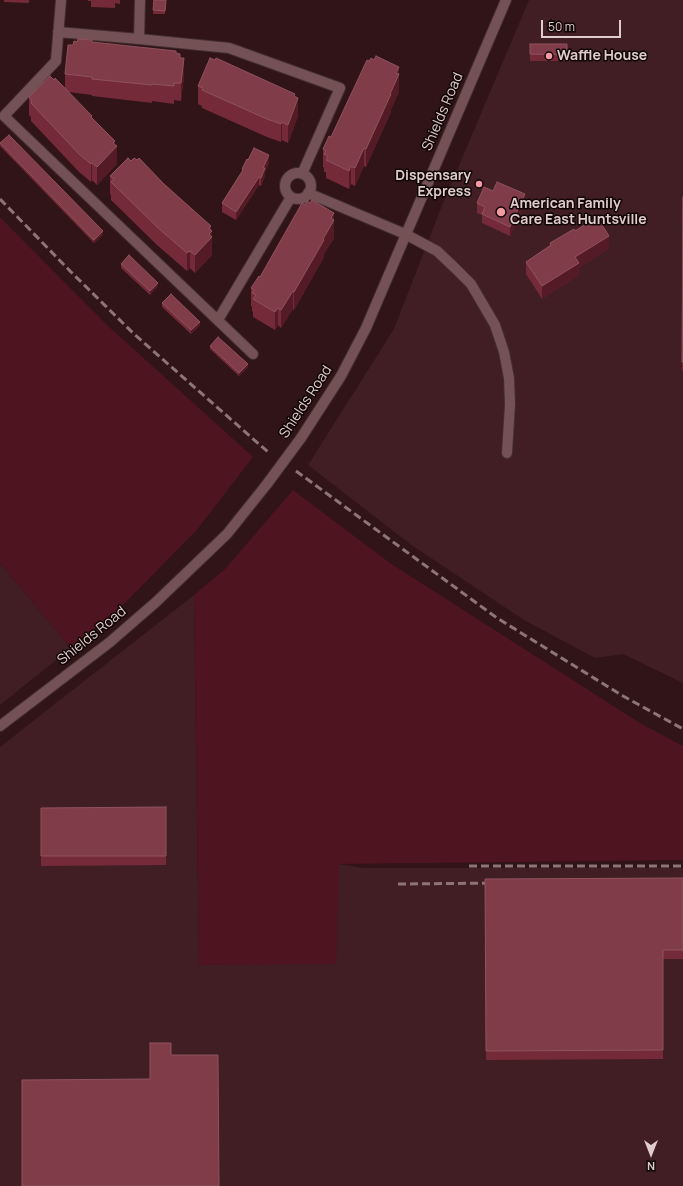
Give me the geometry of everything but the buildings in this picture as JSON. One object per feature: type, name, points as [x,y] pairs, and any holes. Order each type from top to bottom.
[{"type":"street","points":[[60,0],[56,61],[4,116],[253,354]]},
{"type":"street","points":[[139,39],[140,0]]},
{"type":"street","name":"Shields Road","points":[[0,726],[110,642],[156,602],[227,534],[301,438],[341,376],[366,328],[506,0]]},
{"type":"street","points":[[58,32],[229,48],[340,88],[302,174]]},
{"type":"street","points":[[294,174],[302,174],[309,179],[311,187],[308,193],[304,197],[300,198],[291,197],[286,191],[286,182],[290,176],[294,174]]},
{"type":"street","points":[[308,193],[405,234],[437,251],[471,284],[495,325],[504,352],[509,378],[510,404],[507,453]]},
{"type":"street","points":[[218,320],[291,197]]},
{"type":"shaded area","points":[[529,0],[683,0],[683,683],[623,654],[595,658],[524,620],[410,544],[308,465],[394,329],[441,208]]},
{"type":"shaded area","points":[[0,217],[106,324],[253,457],[196,531],[120,608],[71,648],[0,563]]},
{"type":"shaded area","points":[[293,490],[390,563],[640,723],[683,746],[683,860],[339,864],[336,964],[199,965],[194,595],[225,569]]},
{"type":"shaded area","points":[[0,563],[71,648],[0,705]]},
{"type":"shaded area","points":[[194,595],[199,965],[235,964],[338,864],[364,868],[683,868],[683,1186],[0,1186],[0,747]]},
{"type":"railway","points":[[0,199],[134,334],[268,452]]},
{"type":"railway","points":[[296,471],[497,618],[623,696],[683,729]]},
{"type":"railway","points":[[469,866],[683,866]]},
{"type":"railway","points":[[398,884],[496,883]]},
{"type":"place","name":"Waffle House","points":[[549,56]]},
{"type":"place","name":"Dispensary Express","points":[[479,184]]},
{"type":"place","name":"American Family Care East Huntsville","points":[[501,212]]}]
